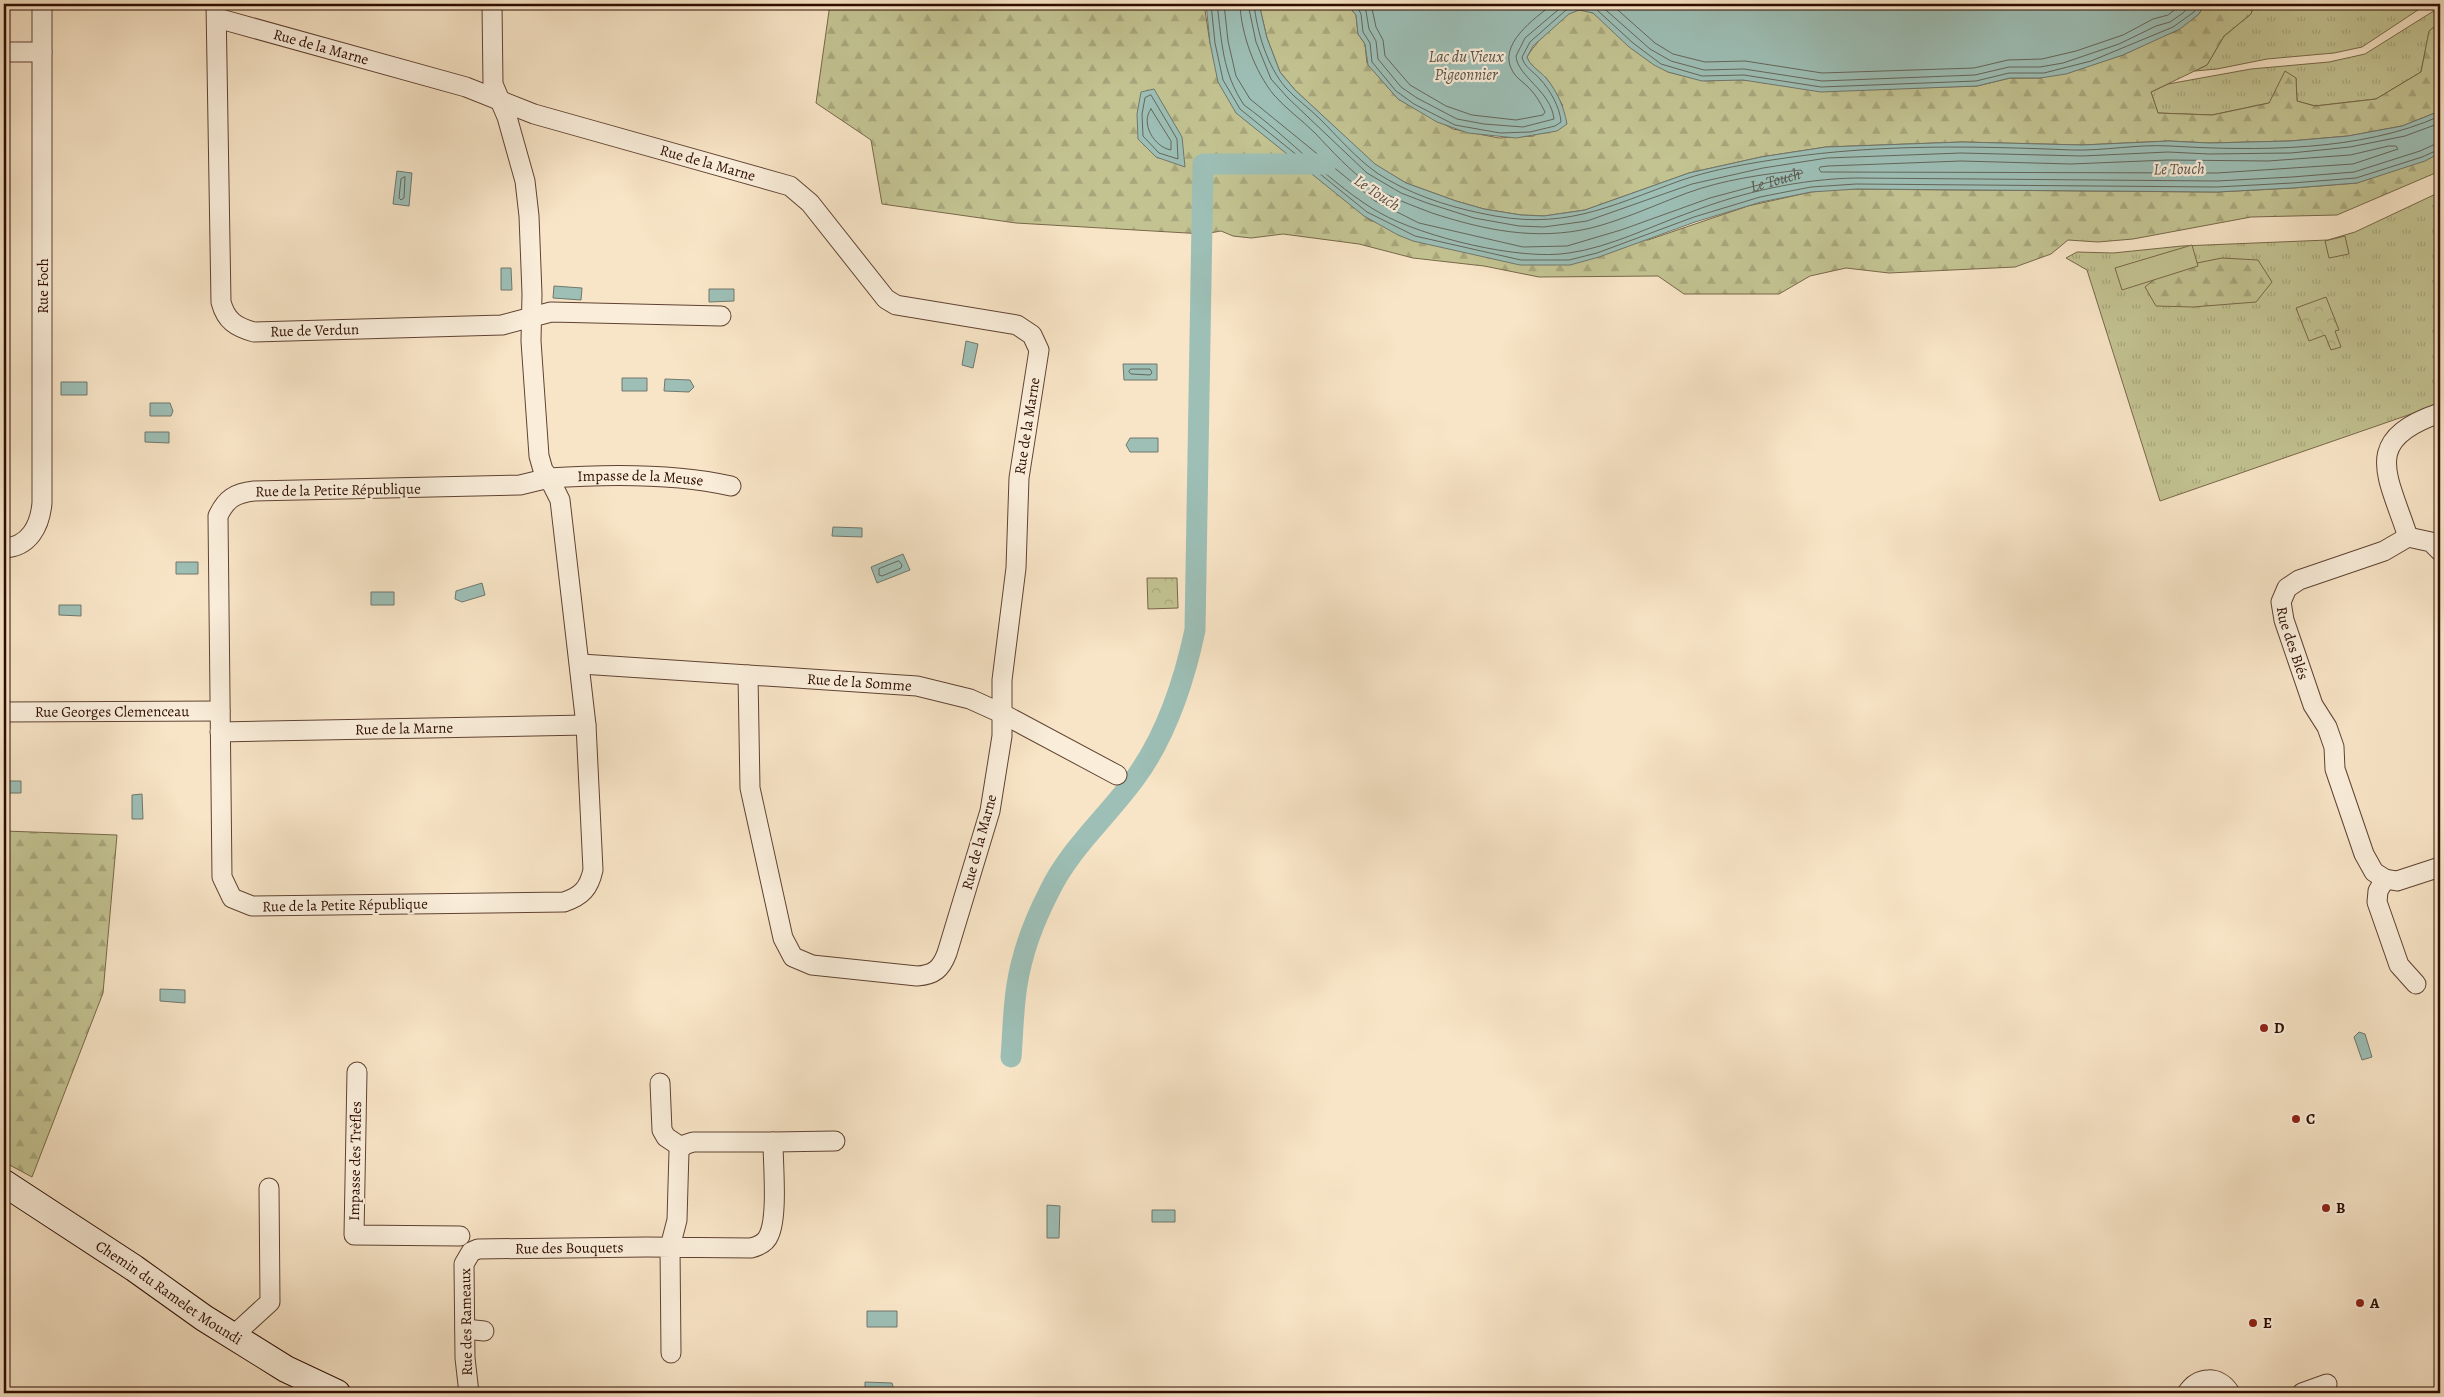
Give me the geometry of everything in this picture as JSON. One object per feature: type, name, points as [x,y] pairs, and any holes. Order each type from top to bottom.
[{"type":"main road","name":"Chemin du Ramelet Moundi","points":[[4,1183],[233,1336],[286,1369],[337,1393]]},
{"type":"street","name":"Rue Foch","points":[[4,548],[18,545],[30,536],[40,518],[42,503],[42,4]]},
{"type":"street","name":"Rue de la Petite République","points":[[492,4],[493,84],[507,117],[525,181],[530,255],[531,341],[539,456],[543,470],[550,478],[560,500],[586,725],[593,870],[586,890],[577,898],[564,902],[252,906],[232,898],[222,878],[218,516],[223,504],[231,497],[254,491],[520,485],[550,478]]},
{"type":"street","name":"Rue de la Marne","points":[[216,11],[466,87],[534,114],[790,186],[810,203],[886,299],[896,305],[1017,325],[1032,335],[1038,350],[1019,478],[1016,568],[1002,680],[1002,736],[990,811],[947,953],[937,971],[930,975],[917,976],[812,965],[793,958],[787,949],[750,788],[748,675]]},
{"type":"street","name":"Rue de Verdun","points":[[216,11],[221,302],[224,314],[231,323],[254,332],[502,325],[551,312],[721,316]]},
{"type":"street","points":[[4,52],[42,52]]},
{"type":"street","points":[[2440,413],[2406,427],[2392,439],[2388,448],[2387,471],[2408,537],[2431,542],[2440,552]]},
{"type":"street","name":"Impasse de la Meuse","points":[[550,478],[581,476],[699,479],[730,486]]},
{"type":"street","name":"Rue des Blés","points":[[2385,879],[2374,872],[2364,854],[2336,769],[2334,747],[2327,727],[2313,705],[2284,620],[2281,602],[2287,588],[2300,580],[2384,551],[2408,537]]},
{"type":"street","name":"Rue de la Somme","points":[[580,664],[917,686],[970,698],[1117,775]]},
{"type":"street","name":"Rue Georges Clemenceau","points":[[4,712],[220,711]]},
{"type":"street","name":"Rue de la Marne","points":[[220,732],[586,725]]},
{"type":"street","points":[[2416,984],[2399,965],[2377,902],[2378,891],[2385,879],[2397,881],[2440,867]]},
{"type":"street","name":"Impasse des Trèfles","points":[[357,1072],[354,1235],[460,1236]]},
{"type":"street","points":[[660,1083],[662,1130],[666,1136],[681,1147]]},
{"type":"street","points":[[681,1147],[693,1142],[835,1141]]},
{"type":"street","name":"Rue des Bouquets","points":[[471,1252],[478,1249],[751,1248],[760,1245],[767,1239],[773,1220],[773,1142]]},
{"type":"street","points":[[671,1353],[670,1247],[677,1220],[677,1162],[681,1147]]},
{"type":"street","points":[[233,1336],[270,1302],[269,1188]]},
{"type":"street","name":"Rue des Rameaux","points":[[469,1393],[465,1358],[464,1264],[471,1252]]},
{"type":"street","points":[[465,1329],[484,1331]]},
{"type":"street","points":[[2187,1393],[2198,1382],[2207,1379],[2224,1385],[2230,1393]]},
{"type":"street","points":[[2302,1393],[2327,1384]]},
{"type":"green space","points":[[830,4],[1204,4],[1210,43],[1242,117],[1371,221],[1648,240],[1748,206],[1811,192],[1836,189],[2217,192],[2293,188],[2357,183],[2440,152],[2440,171],[2337,215],[2251,217],[2133,239],[2098,242],[2068,240],[2051,254],[2015,267],[1889,273],[1846,268],[1810,276],[1779,294],[1684,294],[1658,276],[1539,277],[1484,266],[1413,258],[1359,244],[1283,234],[1251,238],[1233,236],[1221,231],[1204,234],[1016,223],[882,204],[871,140],[816,103]]},
{"type":"green space","points":[[1259,4],[1351,4],[1351,9],[1356,15],[1358,34],[1365,44],[1367,63],[1398,99],[1453,129],[1499,138],[1534,136],[1563,106],[1549,82],[1529,62],[1527,57],[1548,31],[1568,14],[1579,10],[1593,13],[1668,72],[1706,81],[1728,79],[1885,89],[1977,86],[2010,78],[2040,78],[2123,55],[2161,36],[2175,32],[2199,14],[2204,4],[2254,4],[2251,14],[2224,36],[2207,65],[2151,92],[2158,113],[2212,115],[2269,103],[2285,71],[2296,78],[2297,101],[2315,106],[2376,99],[2421,72],[2429,31],[2440,22],[2440,111],[2402,126],[2348,136],[2290,141],[2209,143],[2169,141],[2082,145],[1962,142],[1826,147],[1761,157],[1689,173],[1585,210],[1544,216],[1521,215],[1484,209],[1456,201],[1406,183],[1374,164],[1295,90],[1280,72],[1267,38]]},
{"type":"green space","points":[[2254,4],[2399,4],[2400,6],[2404,4],[2427,4],[2362,47],[2334,53],[2267,59],[2217,69],[2195,71],[2207,65],[2224,36],[2251,14]]},
{"type":"green space","points":[[2440,7],[2440,22],[2429,32],[2421,72],[2376,99],[2315,106],[2297,101],[2296,78],[2269,103],[2212,115],[2158,113],[2151,92],[2168,84],[2251,69],[2329,62],[2365,54]]},
{"type":"green space","points":[[2440,192],[2440,404],[2160,501],[2087,270],[2066,258],[2077,252],[2113,253],[2182,246],[2328,240],[2355,232]]},
{"type":"green space","points":[[2345,236],[2349,254],[2329,258],[2325,241]]},
{"type":"green space","points":[[2192,245],[2198,266],[2122,290],[2115,268]]},
{"type":"green space","points":[[2222,258],[2258,260],[2272,282],[2256,302],[2193,307],[2156,306],[2145,287],[2167,269]]},
{"type":"green space","points":[[2326,297],[2339,330],[2335,331],[2341,347],[2331,350],[2325,335],[2309,341],[2296,308]]},
{"type":"green space","points":[[1147,578],[1177,578],[1178,608],[1148,609]]},
{"type":"green space","points":[[4,831],[117,835],[103,993],[32,1177],[4,1162]]},
{"type":"water","name":"Le Touch","points":[[1206,4],[1259,4],[1267,38],[1280,72],[1295,90],[1375,164],[1406,183],[1456,201],[1484,209],[1521,215],[1544,216],[1585,210],[1689,173],[1761,157],[1826,147],[1962,142],[2082,145],[2169,141],[2209,143],[2290,141],[2348,136],[2402,126],[2440,111],[2440,153],[2425,161],[2357,183],[2293,188],[2217,192],[1857,189],[1811,192],[1761,202],[1695,222],[1599,257],[1570,265],[1520,265],[1413,241],[1398,235],[1364,216],[1236,113],[1218,82],[1210,43]]},
{"type":"water","name":"Lac du Vieux Pigeonnier","points":[[1351,4],[2204,4],[2199,14],[2180,29],[2123,55],[2066,74],[2040,78],[2010,78],[1977,86],[1821,92],[1743,80],[1702,81],[1668,72],[1654,65],[1629,47],[1593,13],[1579,10],[1569,14],[1533,46],[1527,57],[1530,63],[1554,88],[1562,105],[1567,124],[1557,131],[1516,138],[1468,133],[1437,122],[1398,99],[1368,65],[1365,44],[1358,34],[1356,15],[1351,9]]},
{"type":"water","points":[[1154,89],[1182,137],[1185,167],[1156,157],[1138,139],[1137,114],[1141,92]]},
{"type":"water","points":[[397,171],[412,173],[409,206],[393,204]]},
{"type":"water","points":[[501,268],[511,268],[512,290],[501,290]]},
{"type":"water","points":[[554,286],[582,288],[581,300],[553,298]]},
{"type":"water","points":[[709,289],[734,289],[734,301],[709,302]]},
{"type":"water","points":[[966,341],[978,344],[973,368],[962,365]]},
{"type":"water","points":[[1123,364],[1157,364],[1157,380],[1124,380]]},
{"type":"water","points":[[622,378],[647,378],[647,391],[622,391]]},
{"type":"water","points":[[665,379],[690,380],[694,387],[689,392],[664,391]]},
{"type":"water","points":[[61,382],[87,382],[87,395],[61,395]]},
{"type":"water","points":[[150,403],[170,403],[173,411],[171,416],[150,416]]},
{"type":"water","points":[[145,432],[169,432],[169,443],[145,442]]},
{"type":"water","points":[[1130,438],[1158,438],[1158,452],[1130,452],[1126,445]]},
{"type":"water","points":[[833,527],[862,528],[862,537],[832,536]]},
{"type":"water","points":[[903,554],[910,570],[877,583],[871,567]]},
{"type":"water","points":[[176,562],[198,562],[198,574],[176,574]]},
{"type":"water","points":[[482,583],[485,595],[462,602],[455,599],[456,591]]},
{"type":"water","points":[[371,592],[394,592],[394,605],[371,605]]},
{"type":"water","points":[[59,605],[81,605],[81,616],[59,615]]},
{"type":"water","points":[[4,781],[21,781],[21,793],[4,793]]},
{"type":"water","points":[[142,794],[143,819],[132,819],[132,795]]},
{"type":"water","points":[[160,989],[185,990],[185,1003],[160,1001]]},
{"type":"water","points":[[2359,1032],[2365,1034],[2372,1057],[2362,1060],[2354,1037]]},
{"type":"water","points":[[1047,1205],[1060,1206],[1059,1238],[1047,1238]]},
{"type":"water","points":[[1152,1210],[1175,1210],[1175,1222],[1152,1222]]},
{"type":"water","points":[[867,1311],[897,1311],[897,1327],[867,1327]]},
{"type":"water","points":[[865,1382],[892,1383],[894,1390],[891,1393],[865,1393]]},
{"type":"waterway","points":[[1011,1057],[1019,973],[1025,949],[1038,914],[1068,861],[1136,777],[1157,743],[1180,688],[1195,630],[1203,164],[1326,164]]},
{"type":"place","name":"D","points":[[2264,1028]]},
{"type":"place","name":"C","points":[[2296,1119]]},
{"type":"place","name":"B","points":[[2326,1208]]},
{"type":"place","name":"A","points":[[2360,1303]]},
{"type":"place","name":"E","points":[[2253,1323]]}]
